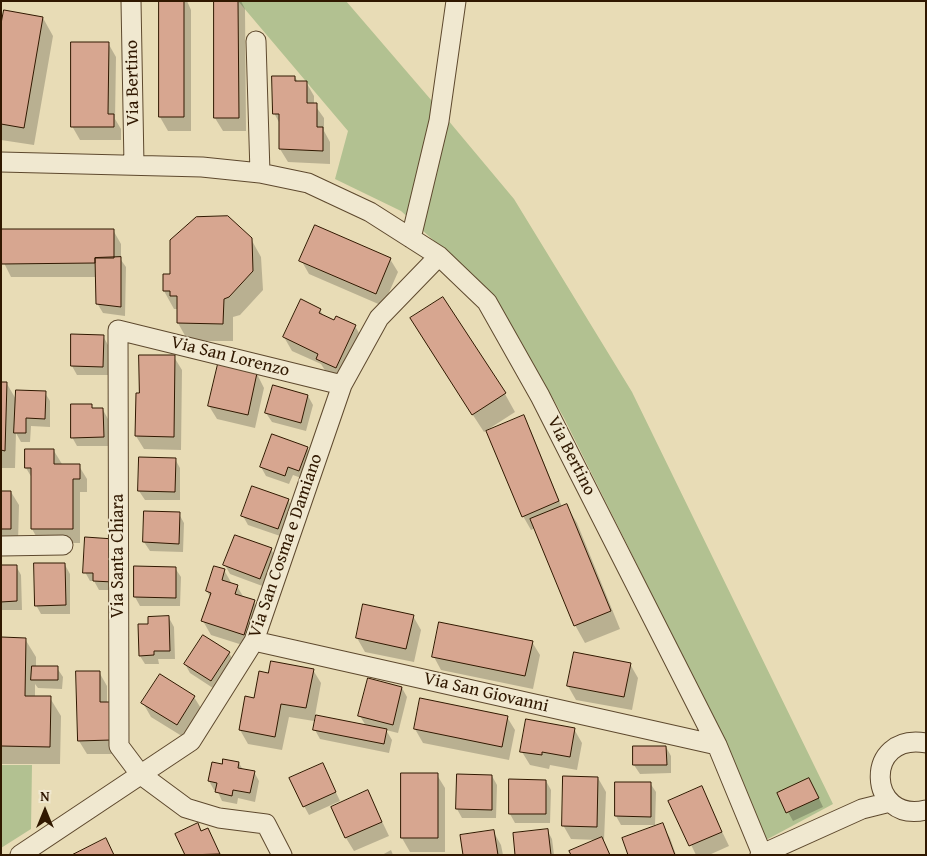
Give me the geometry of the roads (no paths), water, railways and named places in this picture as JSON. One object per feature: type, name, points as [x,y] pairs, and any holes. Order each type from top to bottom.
[{"type":"street","name":"Via Bertino","points":[[131,1],[134,165]]},
{"type":"street","points":[[411,238],[439,121],[456,1]]},
{"type":"street","points":[[256,41],[260,173]]},
{"type":"street","name":"Via Bertino","points":[[1,162],[202,166],[260,173],[308,183],[370,212],[439,256],[487,302],[540,396],[717,745],[761,854]]},
{"type":"street","name":"Via San Cosma e Damiano","points":[[20,855],[191,741],[254,640],[342,385],[379,318],[439,256]]},
{"type":"street","name":"Via San Lorenzo","points":[[118,330],[342,385]]},
{"type":"street","name":"Via Santa Chiara","points":[[118,330],[119,746],[140,774],[186,808],[219,818],[266,824],[282,855]]},
{"type":"street","points":[[1,546],[63,545]]},
{"type":"street","name":"Via San Giovanni","points":[[254,640],[717,745]]},
{"type":"street","points":[[926,743],[915,741],[904,743],[894,748],[886,755],[881,765],[879,776],[886,795],[899,808],[908,811],[926,810]]},
{"type":"street","points":[[761,854],[862,809],[886,795]]}]
